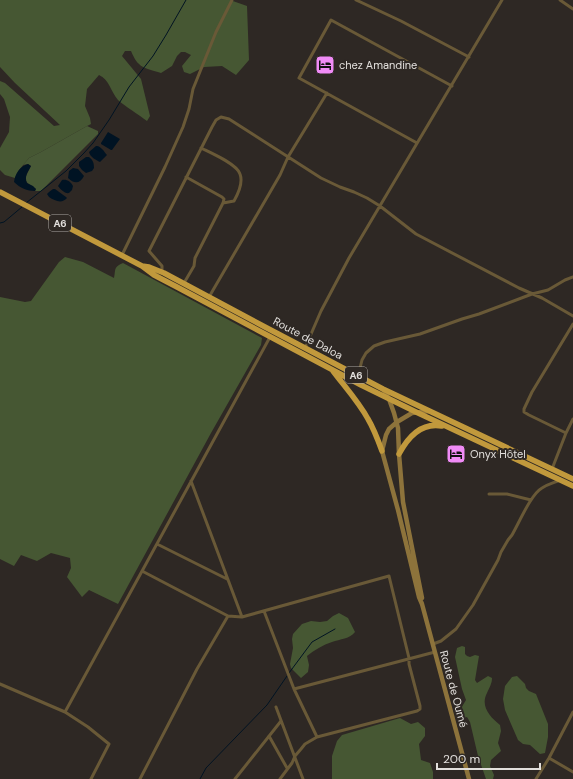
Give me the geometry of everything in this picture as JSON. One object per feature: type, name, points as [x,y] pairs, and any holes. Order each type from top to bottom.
[{"type":"highway","name":"A6","points":[[0,192],[142,266],[154,275],[330,368]]},
{"type":"highway","name":"Route de Daloa","points":[[142,266],[162,272],[358,376],[573,479]]},
{"type":"highway","name":"Route de Daloa","points":[[330,368],[389,399],[573,486]]},
{"type":"highway","points":[[330,368],[350,392],[368,419],[382,451]]},
{"type":"highway","points":[[399,454],[412,434],[423,428],[437,425],[448,427]]},
{"type":"main road","points":[[384,389],[397,422],[403,502],[421,591],[422,604]]},
{"type":"main road","points":[[422,604],[382,451],[386,435],[392,426],[412,413],[429,411]]},
{"type":"main road","name":"Route de Oumé","points":[[422,604],[469,779]]},
{"type":"street","points":[[122,256],[180,134],[193,89],[216,32],[232,0]]},
{"type":"street","points":[[356,0],[401,21],[469,57]]},
{"type":"street","points":[[305,348],[321,311],[350,258],[502,0]]},
{"type":"street","points":[[560,0],[573,10]]},
{"type":"street","points":[[417,143],[300,78],[331,20],[452,86]]},
{"type":"street","points":[[209,297],[280,175],[288,157],[327,93]]},
{"type":"street","points":[[162,272],[162,266],[149,251],[216,120],[221,117],[229,119],[321,178],[340,188],[367,198],[380,206],[416,234],[573,316]]},
{"type":"street","points":[[201,148],[229,162],[240,173],[240,181],[234,201],[223,203]]},
{"type":"street","points":[[184,283],[194,266],[195,258],[224,199],[186,178]]},
{"type":"street","points":[[358,376],[362,360],[366,353],[374,346],[420,334],[496,309],[532,294],[548,290],[573,277]]},
{"type":"street","points":[[566,433],[529,415],[524,412],[524,409],[532,392],[573,324]]},
{"type":"street","points":[[65,712],[270,337]]},
{"type":"street","points":[[552,469],[573,419]]},
{"type":"street","points":[[433,644],[441,641],[456,629],[473,605],[501,552],[537,492],[542,488],[560,480]]},
{"type":"street","points":[[191,481],[242,617]]},
{"type":"street","points":[[488,494],[507,494],[532,500]]},
{"type":"street","points":[[157,544],[228,579]]},
{"type":"street","points":[[142,571],[228,616],[242,617],[389,576],[420,709],[403,715],[317,737],[306,744],[294,756],[292,763],[280,779]]},
{"type":"street","points":[[264,611],[294,689],[317,737]]},
{"type":"street","points":[[140,779],[197,669],[228,616]]},
{"type":"street","points":[[294,689],[435,652]]},
{"type":"street","points":[[0,684],[65,712],[88,726],[108,744],[91,779]]},
{"type":"street","points":[[276,707],[303,779]]},
{"type":"street","points":[[536,779],[549,758],[573,712]]},
{"type":"street","points":[[236,779],[281,721]]},
{"type":"street","points":[[269,736],[287,768]]},
{"type":"street","points":[[549,758],[573,772]]},
{"type":"green space","points":[[0,0],[230,0],[247,6],[249,60],[236,75],[222,66],[204,67],[190,74],[184,72],[182,66],[191,55],[181,52],[177,56],[172,66],[161,73],[142,66],[136,61],[131,51],[125,51],[122,56],[141,79],[150,116],[147,121],[118,100],[105,79],[99,75],[87,89],[85,106],[91,124],[29,158],[19,170],[15,178],[5,175],[0,170],[0,148],[9,132],[10,117],[4,99],[0,94],[0,81],[5,83],[54,126],[60,125],[0,67]]},
{"type":"green space","points":[[87,126],[98,131],[98,134],[41,191],[35,191],[36,189],[26,181],[27,174],[31,166],[28,164],[23,165],[29,158]]},
{"type":"green space","points":[[65,257],[83,262],[114,278],[116,267],[123,263],[262,338],[261,345],[211,433],[118,604],[89,590],[82,597],[67,577],[71,568],[70,558],[51,553],[37,561],[21,555],[14,566],[0,559],[0,297],[25,302],[31,301],[59,262]]},
{"type":"green space","points":[[339,613],[348,618],[355,632],[348,637],[322,646],[307,656],[309,665],[308,672],[301,678],[291,668],[290,664],[293,648],[293,634],[302,624],[311,621],[327,621]]},
{"type":"green space","points":[[462,646],[465,647],[465,654],[467,656],[479,656],[475,680],[477,683],[488,676],[492,678],[485,698],[485,707],[490,715],[500,725],[501,731],[498,743],[501,751],[491,760],[490,766],[494,775],[493,779],[486,779],[478,756],[470,722],[467,717],[464,718],[461,716],[460,710],[466,700],[455,657],[457,648]]},
{"type":"green space","points":[[517,676],[525,684],[529,691],[536,694],[548,724],[548,737],[545,753],[540,754],[530,745],[523,744],[518,740],[505,710],[503,699],[505,686],[512,677]]},
{"type":"green space","points":[[400,718],[411,724],[418,722],[425,728],[425,736],[419,744],[421,760],[430,763],[433,772],[433,779],[332,779],[332,756],[337,741],[342,735]]},
{"type":"water","points":[[108,132],[120,139],[112,150],[101,144]]},
{"type":"water","points":[[96,146],[100,147],[107,155],[100,162],[92,157],[89,152]]},
{"type":"water","points":[[86,157],[91,159],[94,168],[92,171],[86,173],[79,166],[79,162]]},
{"type":"water","points":[[28,164],[31,166],[27,174],[26,181],[36,189],[35,191],[24,189],[14,182],[18,171]]},
{"type":"water","points":[[73,168],[78,169],[84,176],[81,181],[75,182],[68,178],[69,171]]},
{"type":"water","points":[[62,180],[69,181],[73,186],[69,193],[64,192],[58,186]]},
{"type":"water","points":[[53,189],[67,198],[63,201],[58,201],[49,197],[47,194]]},
{"type":"waterway","points":[[26,203],[66,171],[93,143],[129,87],[153,56],[186,0]]},
{"type":"waterway","points":[[0,223],[4,222],[22,207]]},
{"type":"waterway","points":[[289,673],[312,642],[335,629]]},
{"type":"waterway","points":[[200,779],[206,768],[267,705],[287,676]]},
{"type":"place","name":"chez Amandine","points":[[325,65]]},
{"type":"place","name":"Onyx Hôtel","points":[[456,454]]}]
